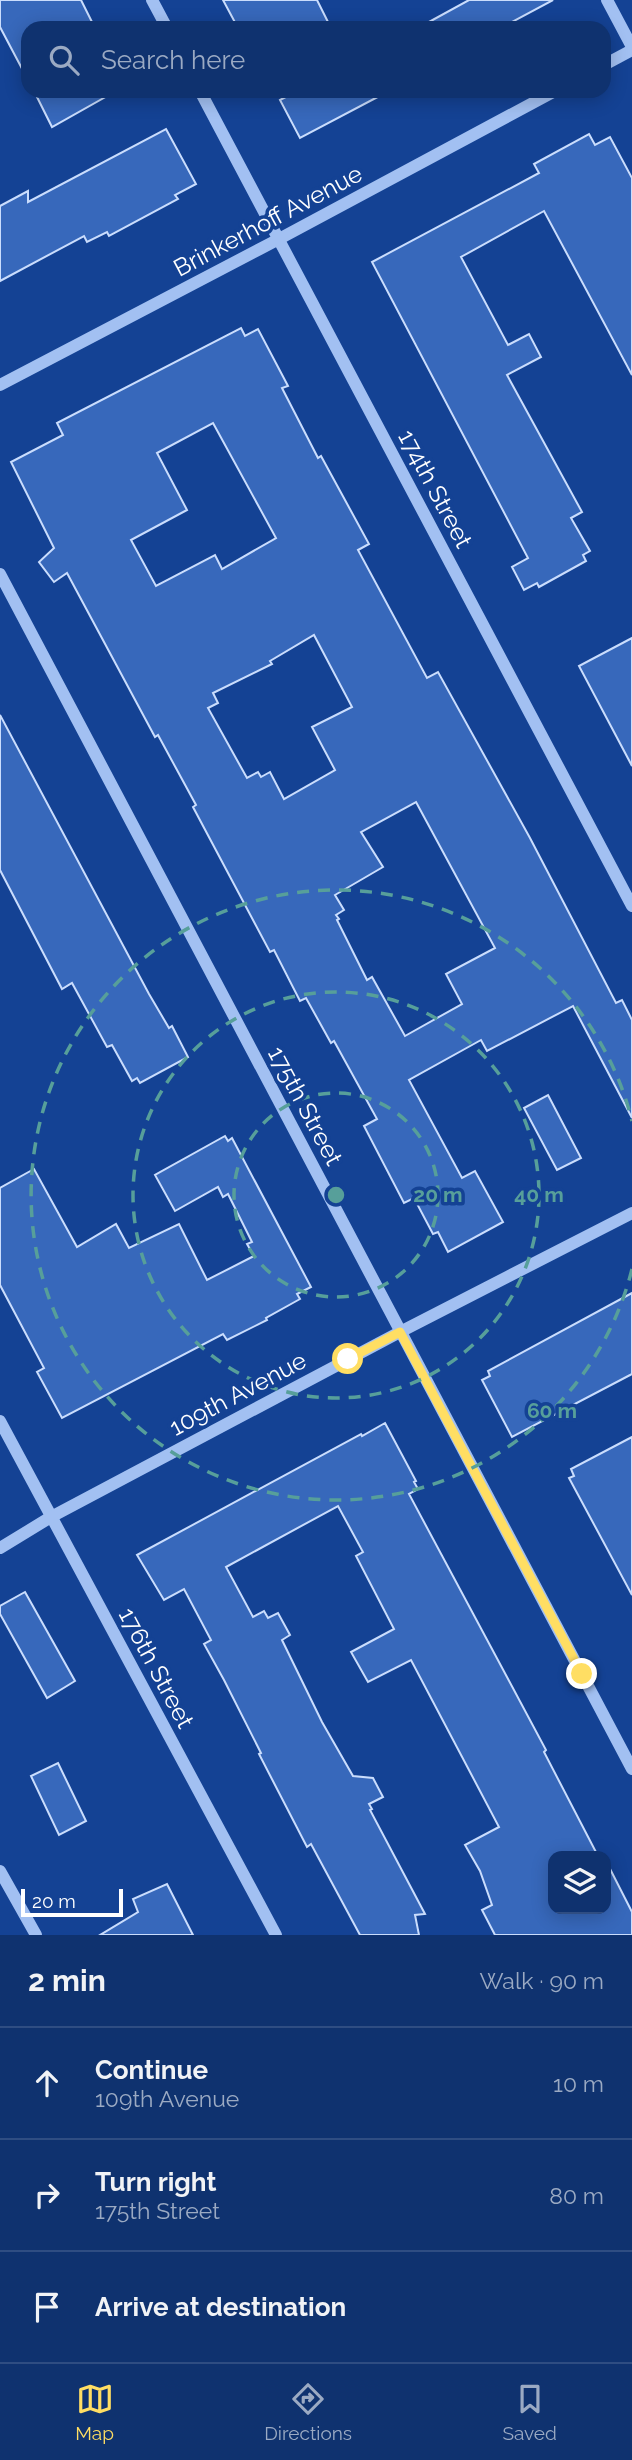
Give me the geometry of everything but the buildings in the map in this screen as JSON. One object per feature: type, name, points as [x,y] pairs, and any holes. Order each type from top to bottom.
[{"type":"street","points":[[152,0],[163,21]]},
{"type":"street","points":[[607,0],[632,49],[611,61]]},
{"type":"street","name":"174th Street","points":[[204,98],[632,906]]},
{"type":"street","name":"Brinkerhoff Avenue","points":[[0,385],[542,98]]},
{"type":"street","name":"175th Street","points":[[0,574],[632,1769]]},
{"type":"street","name":"109th Avenue","points":[[0,1548],[51,1517],[400,1332],[632,1213]]},
{"type":"street","name":"176th Street","points":[[0,1421],[276,1935]]},
{"type":"street","points":[[0,1871],[36,1935]]},
{"type":"route","points":[[348,1359],[400,1332],[582,1674]]}]
